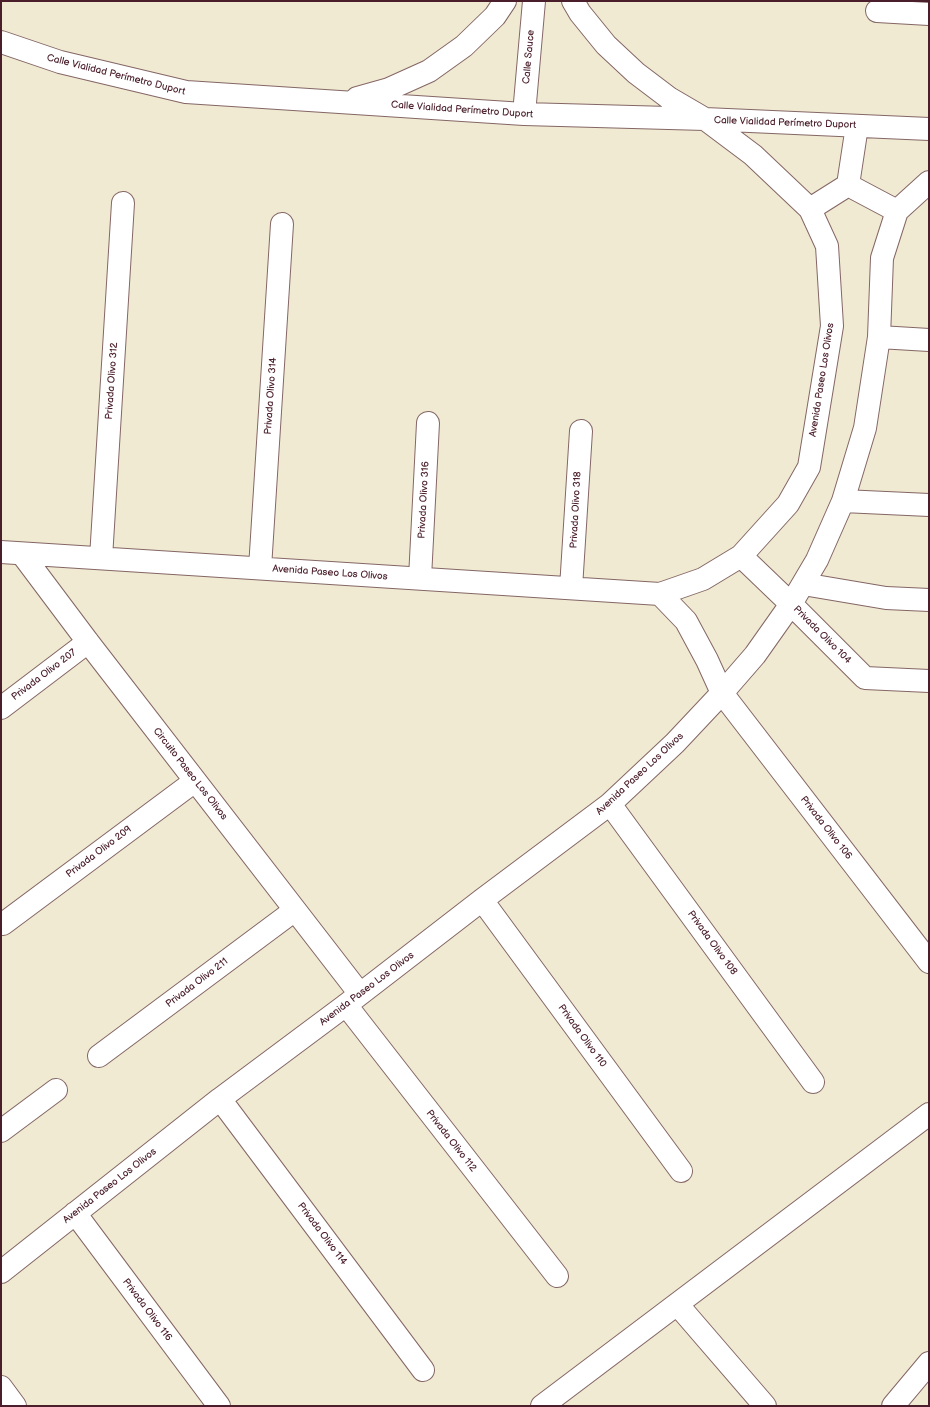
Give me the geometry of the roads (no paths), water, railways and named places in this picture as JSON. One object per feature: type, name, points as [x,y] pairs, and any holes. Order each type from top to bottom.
[{"type":"street","points":[[344,102],[389,89],[428,71],[464,46],[494,16],[505,1]]},
{"type":"street","name":"Calle Sauce","points":[[524,114],[534,1]]},
{"type":"street","name":"Avenida Paseo Los Olivos","points":[[1,552],[660,594],[703,579],[741,556],[788,504],[809,467],[832,326],[827,246],[810,209],[753,155],[705,119],[669,98],[636,73],[606,44],[573,1]]},
{"type":"street","points":[[876,11],[929,14]]},
{"type":"street","name":"Calle Vialidad Perímetro Duport","points":[[1,42],[60,62],[186,92],[524,114],[705,119],[929,129]]},
{"type":"street","points":[[810,209],[848,185],[857,126]]},
{"type":"street","points":[[848,185],[897,211],[929,182]]},
{"type":"street","name":"Privada Olivo 312","points":[[101,558],[123,203]]},
{"type":"street","name":"Avenida Paseo Los Olivos","points":[[1,1272],[220,1099],[353,1000],[482,900],[610,804],[674,743],[722,693],[755,655],[791,604],[817,560],[843,501],[865,428],[879,337],[882,258],[897,211]]},
{"type":"street","name":"Privada Olivo 314","points":[[260,568],[282,224]]},
{"type":"street","points":[[879,337],[929,340]]},
{"type":"street","name":"Privada Olivo 316","points":[[420,578],[428,422]]},
{"type":"street","name":"Privada Olivo 318","points":[[572,588],[581,431]]},
{"type":"street","points":[[843,501],[929,505]]},
{"type":"street","name":"Circuito Paseo Los Olivos","points":[[22,554],[295,910],[353,1000]]},
{"type":"street","name":"Privada Olivo 104","points":[[741,556],[864,678],[925,685]]},
{"type":"street","points":[[803,584],[886,598],[929,600]]},
{"type":"street","points":[[660,594],[686,621],[707,660],[722,693]]},
{"type":"street","name":"Privada Olivo 207","points":[[1,708],[88,642]]},
{"type":"street","name":"Privada Olivo 106","points":[[722,693],[929,962]]},
{"type":"street","name":"Privada Olivo 209","points":[[3,924],[195,781]]},
{"type":"street","name":"Privada Olivo 108","points":[[610,804],[813,1082]]},
{"type":"street","name":"Privada Olivo 110","points":[[482,900],[681,1171]]},
{"type":"street","name":"Privada Olivo 211","points":[[99,1056],[295,910]]},
{"type":"street","name":"Privada Olivo 112","points":[[353,1000],[557,1276]]},
{"type":"street","points":[[1,1131],[56,1090]]},
{"type":"street","name":"Privada Olivo 114","points":[[220,1099],[423,1370]]},
{"type":"street","points":[[542,1406],[929,1114]]},
{"type":"street","name":"Privada Olivo 116","points":[[75,1214],[219,1406]]},
{"type":"street","points":[[677,1304],[765,1406]]},
{"type":"street","points":[[893,1406],[929,1363]]},
{"type":"street","points":[[1,1387],[15,1406]]}]
